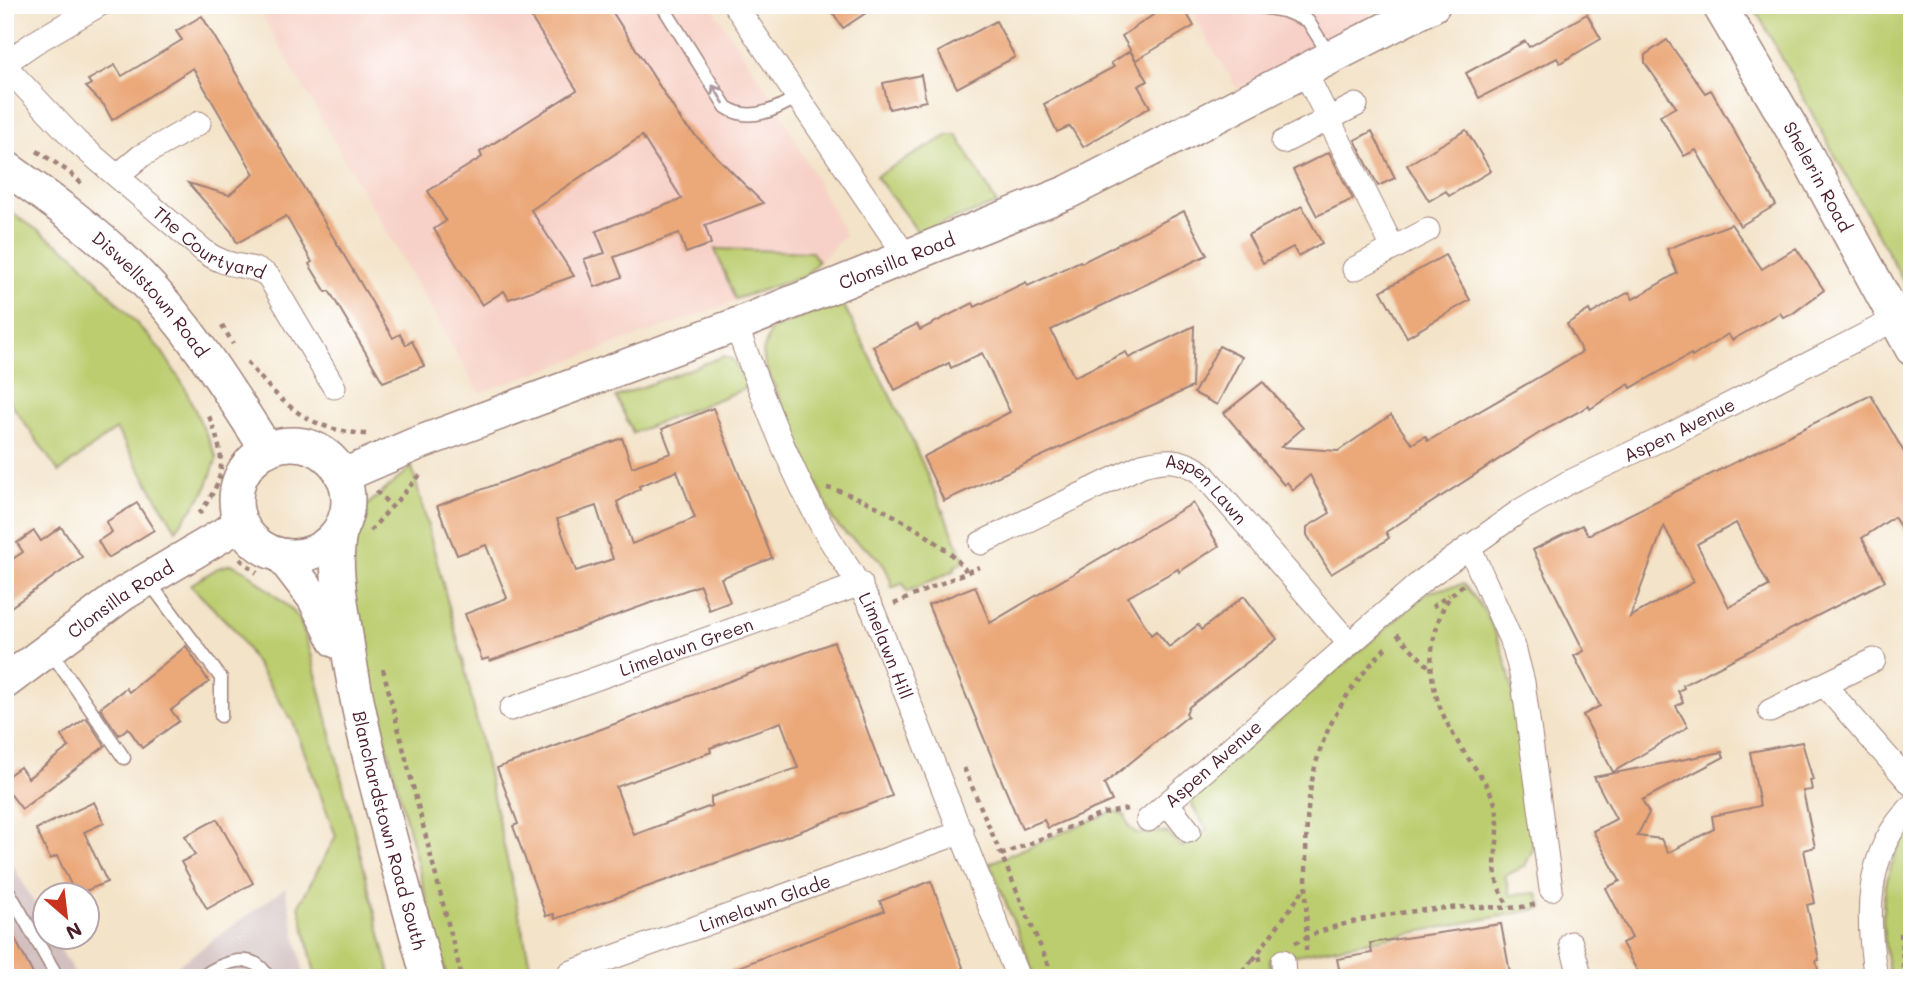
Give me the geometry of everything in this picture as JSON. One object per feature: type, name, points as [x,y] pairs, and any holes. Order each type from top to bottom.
[{"type":"main road","name":"Clonsilla Road","points":[[342,476],[416,444],[907,258],[1068,192],[1433,5]]},
{"type":"main road","name":"Shelerin Road","points":[[1719,5],[1796,134],[1912,349]]},
{"type":"main road","name":"Diswellstown Road","points":[[5,167],[64,208],[134,270],[201,349],[267,450]]},
{"type":"main road","points":[[284,445],[301,445],[318,451],[332,461],[342,476],[348,493],[347,511],[355,530],[315,552],[271,566],[241,524],[236,508],[236,490],[247,467],[267,450],[284,445]]},
{"type":"main road","name":"Clonsilla Road","points":[[5,682],[147,579],[241,524]]},
{"type":"main road","name":"Blanchardstown Road South","points":[[355,530],[335,552],[336,577],[352,683],[428,978]]},
{"type":"main road","name":"Blanchardstown Road South","points":[[271,566],[314,598],[352,683]]},
{"type":"street","name":"The Courtyard","points":[[99,5],[34,43],[5,64],[76,142],[218,262],[255,269],[269,277],[334,387]]},
{"type":"street","points":[[735,5],[907,258]]},
{"type":"street","points":[[1317,63],[1328,118],[1393,248]]},
{"type":"street","points":[[1283,142],[1356,105]]},
{"type":"street","points":[[118,175],[141,156],[199,123]]},
{"type":"street","points":[[1354,269],[1428,230]]},
{"type":"street","name":"Aspen Avenue","points":[[1138,814],[1168,804],[1348,642],[1469,546],[1567,483],[1668,436],[1894,320]]},
{"type":"street","name":"Limelawn Hill","points":[[736,324],[778,438],[818,519],[861,584],[874,613],[1018,978]]},
{"type":"street","name":"Aspen Lawn","points":[[984,553],[1142,465],[1166,459],[1188,463],[1201,472],[1348,642]]},
{"type":"street","points":[[1469,546],[1514,647],[1523,682],[1551,889]]},
{"type":"street","name":"Limelawn Green","points":[[511,709],[861,584]]},
{"type":"street","points":[[1770,711],[1874,660]]},
{"type":"street","points":[[1825,686],[1912,785]]},
{"type":"street","points":[[1168,804],[1189,831]]},
{"type":"street","points":[[1876,978],[1869,939],[1871,889],[1878,861],[1891,832],[1912,806]]},
{"type":"street","name":"Limelawn Glade","points":[[569,973],[962,832]]},
{"type":"street","points":[[1570,943],[1581,978]]},
{"type":"lane","points":[[662,5],[732,111],[738,114],[774,112],[796,97]]},
{"type":"lane","points":[[1251,5],[1284,11],[1308,21],[1317,63]]},
{"type":"lane","points":[[147,579],[221,678],[221,716]]},
{"type":"lane","points":[[49,649],[124,758]]},
{"type":"lane","points":[[5,885],[58,978]]},
{"type":"lane","points":[[200,978],[231,961],[246,959],[258,964],[268,978]]},
{"type":"path","points":[[232,344],[237,350]]},
{"type":"path","points":[[243,358],[277,396],[300,415],[317,424],[370,434]]},
{"type":"path","points":[[198,515],[213,496],[223,463],[218,440],[203,404]]},
{"type":"path","points":[[355,530],[390,505],[427,469]]},
{"type":"path","points":[[801,486],[831,488],[909,524],[954,556],[967,571]]},
{"type":"path","points":[[874,613],[967,571],[984,553]]},
{"type":"path","points":[[232,559],[239,558],[271,566]]},
{"type":"path","points":[[1429,609],[1481,573]]},
{"type":"path","points":[[1449,595],[1436,627],[1429,667],[1443,715],[1494,800],[1497,819],[1495,878],[1509,906]]},
{"type":"path","points":[[897,602],[899,612]]},
{"type":"path","points":[[1380,615],[1429,667]]},
{"type":"path","points":[[1287,961],[1306,937],[1307,801],[1316,758],[1335,713],[1349,691],[1409,626]]},
{"type":"path","points":[[381,660],[462,978]]},
{"type":"path","points":[[960,759],[1054,978]]},
{"type":"path","points":[[1001,855],[1102,814],[1138,814]]},
{"type":"path","points":[[1236,978],[1252,961],[1306,887]]},
{"type":"path","points":[[1287,961],[1306,937],[1402,914],[1448,908],[1509,906],[1517,909],[1544,902],[1551,889]]},
{"type":"path","points":[[1904,978],[1901,934],[1912,895]]},
{"type":"path","points":[[1252,961],[1287,961]]},
{"type":"shaded area","points":[[256,5],[711,5],[778,107],[845,235],[806,276],[479,393]]},
{"type":"shaded area","points":[[1187,5],[1364,5],[1372,19],[1237,89]]},
{"type":"shaded area","points":[[5,851],[32,899],[32,951],[61,951],[77,978],[5,978]]},
{"type":"shaded area","points":[[285,888],[305,978],[160,978]]},
{"type":"green space","points":[[1753,5],[1912,5],[1912,297]]},
{"type":"green space","points":[[949,135],[957,135],[997,204],[918,232],[876,176]]},
{"type":"green space","points":[[5,208],[74,255],[161,350],[184,386],[217,458],[205,491],[176,530],[116,429],[59,472],[5,395]]},
{"type":"green space","points":[[715,249],[812,252],[818,261],[806,276],[735,299]]},
{"type":"green space","points":[[841,300],[908,431],[965,561],[955,566],[955,570],[907,592],[903,583],[892,588],[883,565],[833,520],[765,365],[763,351],[771,330]]},
{"type":"green space","points":[[724,356],[733,360],[749,387],[633,433],[616,397]]},
{"type":"green space","points":[[412,467],[464,664],[533,978],[447,978],[345,584],[355,528],[366,506]]},
{"type":"green space","points":[[231,564],[246,571],[299,618],[311,654],[391,978],[316,978],[299,905],[336,836],[293,722],[234,629],[190,585],[218,568]]},
{"type":"green space","points":[[1463,584],[1492,624],[1508,670],[1533,829],[1533,849],[1525,866],[1505,876],[1510,895],[1537,893],[1543,908],[1270,960],[1272,978],[1036,978],[990,863],[1114,811],[1125,815],[1129,827],[1137,834],[1166,832],[1182,847],[1207,830],[1192,805],[1192,795],[1428,592]]},
{"type":"green space","points":[[1912,827],[1912,978],[1890,978],[1883,931],[1885,886],[1898,847]]},
{"type":"building","points":[[523,5],[608,5],[683,123],[763,203],[705,225],[711,244],[686,253],[679,233],[614,257],[622,277],[595,287],[584,259],[605,253],[596,231],[682,199],[642,136],[531,210],[574,276],[509,299],[504,291],[482,305],[434,229],[446,221],[428,191],[482,157],[480,152],[577,90]]},
{"type":"building","points":[[828,5],[878,5],[843,28]]},
{"type":"building","points":[[1168,5],[1182,5],[1194,26],[1136,60],[1122,36]]},
{"type":"building","points":[[1587,14],[1601,39],[1560,63],[1557,58],[1479,98],[1466,73],[1525,41],[1529,47]]},
{"type":"building","points":[[202,16],[393,338],[400,334],[406,345],[412,341],[424,366],[383,382],[333,297],[329,291],[326,292],[309,264],[312,262],[286,216],[237,243],[231,231],[188,183],[229,195],[254,174],[193,68],[112,120],[104,105],[86,87],[91,84],[88,80],[115,65],[122,76],[182,40],[176,31]]},
{"type":"building","points":[[996,21],[1015,57],[957,88],[938,52]]},
{"type":"building","points":[[1667,40],[1705,93],[1711,90],[1776,205],[1740,226],[1696,150],[1684,156],[1660,116],[1676,107],[1645,63],[1645,55]]},
{"type":"building","points":[[1130,51],[1148,81],[1138,86],[1150,107],[1083,147],[1070,126],[1057,132],[1044,104],[1114,67],[1111,63]]},
{"type":"building","points":[[921,75],[926,101],[889,109],[883,83]]},
{"type":"building","points":[[1466,130],[1491,171],[1449,196],[1446,191],[1429,201],[1407,165]]},
{"type":"building","points":[[1372,131],[1395,178],[1378,186],[1355,140]]},
{"type":"building","points":[[1329,152],[1353,199],[1317,216],[1293,170]]},
{"type":"building","points":[[1302,206],[1322,243],[1298,256],[1293,247],[1263,263],[1248,235]]},
{"type":"building","points":[[1184,211],[1207,255],[1051,330],[1074,377],[1126,352],[1129,358],[1194,326],[1192,387],[944,501],[923,457],[1010,412],[982,353],[951,368],[949,363],[895,390],[873,346],[917,324],[920,330],[973,303],[975,307],[1026,282],[1028,286],[1080,261],[1081,263]]},
{"type":"building","points":[[1731,224],[1762,269],[1796,248],[1824,290],[1792,314],[1783,317],[1780,313],[1732,340],[1728,334],[1692,357],[1691,354],[1631,388],[1629,384],[1590,409],[1589,406],[1541,432],[1386,532],[1389,538],[1331,574],[1307,535],[1307,527],[1330,513],[1310,475],[1293,490],[1287,482],[1284,485],[1224,413],[1263,382],[1303,428],[1281,447],[1338,451],[1391,415],[1412,444],[1425,436],[1428,441],[1582,352],[1567,324],[1589,310],[1591,314],[1629,292],[1633,299],[1677,273],[1667,249]]},
{"type":"building","points":[[1445,255],[1470,300],[1407,337],[1381,291]]},
{"type":"building","points":[[1219,346],[1242,357],[1217,405],[1194,393]]},
{"type":"building","points":[[1871,395],[1912,466],[1912,545],[1894,517],[1862,538],[1885,581],[1683,685],[1684,688],[1678,691],[1683,702],[1676,706],[1688,727],[1613,772],[1583,715],[1600,706],[1574,656],[1584,651],[1533,550],[1582,525],[1588,535]],"holes":[[[1736,523],[1769,586],[1729,607],[1697,544]],[[1664,526],[1694,582],[1630,617]]]},
{"type":"building","points":[[713,408],[772,558],[721,578],[730,602],[709,610],[700,585],[490,661],[489,658],[482,660],[465,614],[507,598],[486,545],[457,555],[437,506],[622,438],[632,467],[671,453],[662,429]],"holes":[[[677,471],[695,518],[632,544],[617,502],[640,489],[639,486]],[[596,506],[613,559],[576,571],[557,519]]]},
{"type":"building","points":[[137,503],[154,530],[108,558],[98,541],[112,532],[106,522]]},
{"type":"building","points":[[1193,503],[1219,546],[1179,572],[1178,569],[1128,597],[1151,635],[1156,631],[1169,647],[1198,625],[1201,630],[1244,596],[1277,639],[1189,707],[1186,713],[1188,716],[1104,784],[1112,801],[1048,828],[1044,820],[1022,829],[928,605],[975,586],[990,623]]},
{"type":"building","points":[[61,527],[82,557],[5,611],[5,564],[23,552],[17,543],[34,531],[41,541]]},
{"type":"building","points":[[834,642],[892,796],[730,858],[555,919],[554,914],[546,916],[513,826],[518,824],[497,768]],"holes":[[[781,722],[798,768],[711,797],[711,806],[634,835],[616,787],[711,752],[710,748]]]},
{"type":"building","points":[[186,646],[209,682],[171,710],[179,721],[142,748],[128,728],[119,735],[100,708],[126,688],[129,692]]},
{"type":"building","points":[[86,718],[105,746],[22,809],[5,787],[5,778],[20,767],[28,778],[69,747],[61,736]]},
{"type":"building","points":[[1802,742],[1813,780],[1810,780],[1812,790],[1803,791],[1815,847],[1804,850],[1815,903],[1807,905],[1819,960],[1816,961],[1820,978],[1641,978],[1622,943],[1632,938],[1606,888],[1620,881],[1593,831],[1616,819],[1594,777],[1722,752],[1724,757],[1642,800],[1649,813],[1637,836],[1661,839],[1668,853],[1714,829],[1712,816],[1760,806],[1750,752]]},
{"type":"building","points":[[94,802],[104,823],[84,832],[107,882],[102,884],[102,881],[69,881],[57,856],[50,859],[36,829]]},
{"type":"building","points":[[217,819],[253,883],[207,909],[181,862],[195,855],[185,836]]},
{"type":"building","points":[[931,881],[967,978],[719,978],[718,975],[884,911],[880,901]]},
{"type":"building","points":[[5,919],[35,978],[5,978]]},
{"type":"building","points":[[1501,924],[1511,978],[1341,978],[1337,959],[1372,953],[1370,943]]}]
